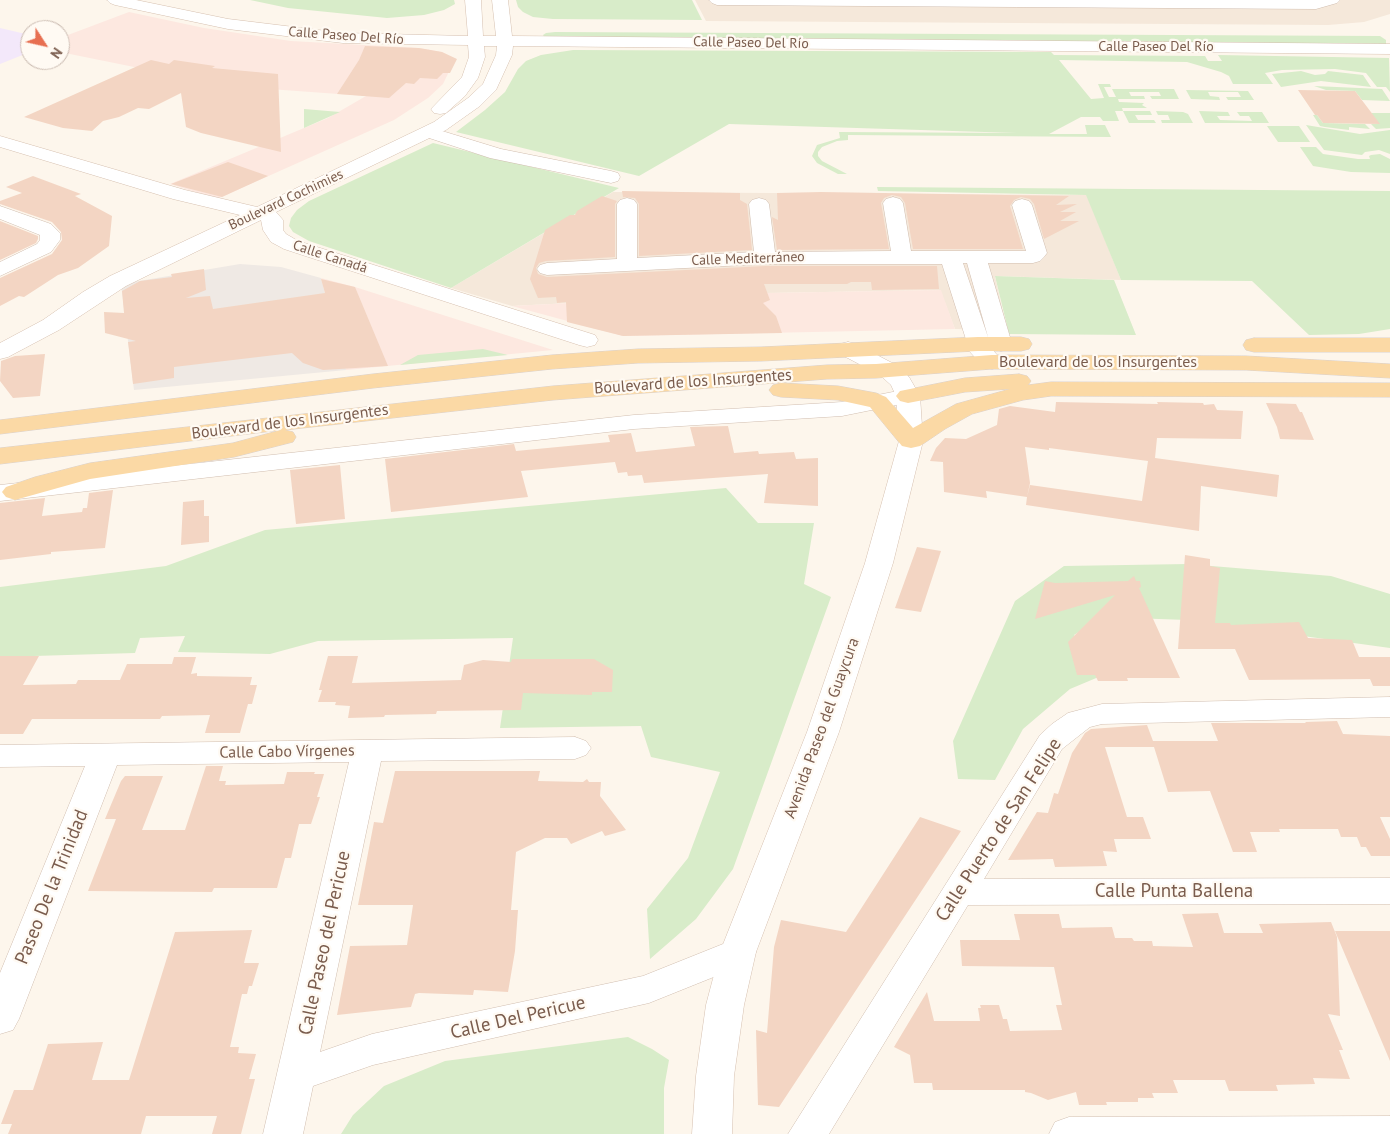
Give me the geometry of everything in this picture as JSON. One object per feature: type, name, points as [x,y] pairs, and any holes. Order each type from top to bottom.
[{"type":"main road","points":[[587,340],[613,346],[678,355]]},
{"type":"main road","name":"Boulevard de los Insurgentes","points":[[0,427],[552,362],[638,356],[761,354],[978,344]]},
{"type":"main road","name":"Boulevard de los Insurgentes","points":[[0,456],[366,413],[650,384],[827,372],[888,370],[996,353],[1390,345]]},
{"type":"main road","name":"Boulevard de los Insurgentes","points":[[996,353],[1390,371]]},
{"type":"main road","points":[[7,492],[90,471],[259,444],[473,385],[761,354]]},
{"type":"main road","points":[[908,396],[965,385],[1009,381],[1066,379],[1327,380],[1390,376]]},
{"type":"main road","points":[[650,384],[838,393],[860,396],[878,402],[911,441],[936,424],[964,409],[1021,393],[1051,389],[1390,390]]},
{"type":"street","name":"Calle Paseo Del Río","points":[[115,0],[228,24],[332,36],[395,40],[471,31],[1390,49]]},
{"type":"street","name":"Boulevard Cochimies","points":[[70,290],[119,262],[421,121],[442,107],[459,92],[470,78],[477,57],[471,31],[473,0]]},
{"type":"street","name":"Boulevard Cochimies","points":[[0,352],[51,325],[90,297],[118,281],[429,132],[474,102],[490,86],[504,55],[504,33],[500,0]]},
{"type":"street","points":[[717,0],[1109,1],[1316,4],[1329,1]]},
{"type":"street","name":"Calle Paseo Del Río","points":[[264,13],[337,22]]},
{"type":"street","name":"Calle Paseo Del Río","points":[[356,24],[404,25]]},
{"type":"street","name":"Calle Paseo Del Río","points":[[504,33],[523,26]]},
{"type":"street","points":[[429,132],[497,154],[612,177]]},
{"type":"street","points":[[0,141],[164,191],[258,213]]},
{"type":"street","points":[[893,203],[902,256]]},
{"type":"street","points":[[627,204],[627,264]]},
{"type":"street","points":[[759,204],[765,258]]},
{"type":"street","name":"Calle Mediterráneo","points":[[546,269],[765,258],[1036,256],[1037,253],[1022,205]]},
{"type":"street","points":[[0,212],[44,228],[50,234],[50,240],[44,248],[0,270]]},
{"type":"street","name":"Calle Canadá","points":[[258,213],[274,220],[273,230],[278,238],[291,245],[587,340]]},
{"type":"street","points":[[950,257],[978,344],[985,358],[996,353],[976,257]]},
{"type":"street","points":[[960,290],[984,290]]},
{"type":"street","points":[[0,333],[36,312]]},
{"type":"street","points":[[7,492],[624,423],[842,409],[908,396],[901,382],[888,370],[848,349]]},
{"type":"street","name":"Avenida Paseo del Guaycura","points":[[712,1134],[715,1076],[725,1005],[738,952],[823,732],[879,562],[911,441],[908,396]]},
{"type":"street","name":"Calle Puerto de San Felipe","points":[[808,1134],[1051,742],[1079,720],[1102,714],[1124,712],[1390,707]]},
{"type":"street","name":"Calle Cabo Vírgenes","points":[[0,756],[575,748]]},
{"type":"street","name":"Calle Paseo del Pericue","points":[[283,1134],[367,751]]},
{"type":"street","name":"Paseo De la Trinidad","points":[[0,1019],[105,754]]},
{"type":"street","name":"Calle Punta Ballena","points":[[958,892],[1390,891]]},
{"type":"street","name":"Calle Del Pericue","points":[[296,1076],[372,1050],[649,988],[738,952]]},
{"type":"street","points":[[1069,1134],[1390,1133]]},
{"type":"shaded area","points":[[695,0],[1390,0],[1390,14],[1364,22],[1328,25],[706,21]]},
{"type":"shaded area","points":[[129,12],[204,28],[291,41],[419,48],[442,52],[455,59],[443,84],[428,98],[394,120],[217,199],[170,184],[328,118],[366,96],[228,86],[70,54],[70,34]]},
{"type":"shaded area","points":[[0,28],[20,33],[20,56],[0,64]]},
{"type":"shaded area","points":[[613,192],[1087,195],[1121,280],[995,276],[1007,330],[955,329],[940,290],[767,293],[512,306],[451,288]]},
{"type":"shaded area","points":[[240,264],[281,267],[321,278],[346,370],[134,390],[121,284]]},
{"type":"shaded area","points":[[321,278],[355,287],[553,350],[346,370]]},
{"type":"shaded area","points":[[941,290],[955,329],[623,336],[512,306],[767,293]]},
{"type":"green space","points":[[250,0],[454,0],[455,4],[444,10],[424,15],[387,18],[288,8]]},
{"type":"green space","points":[[516,0],[692,0],[702,20],[553,19],[533,17],[518,7]]},
{"type":"green space","points":[[555,32],[1380,36],[1386,40],[1386,44],[545,38],[543,35]]},
{"type":"green space","points":[[573,50],[1051,52],[1054,55],[1205,56],[1208,61],[1222,61],[1218,55],[1389,58],[1390,92],[1386,87],[1377,87],[1366,73],[1335,69],[1282,70],[1265,73],[1273,84],[1233,84],[1229,76],[1221,72],[1187,62],[1059,60],[1091,99],[1104,98],[1098,84],[1110,84],[1111,87],[1104,87],[1109,97],[1116,97],[1112,89],[1174,89],[1179,99],[1152,99],[1150,96],[1161,96],[1159,92],[1129,92],[1131,96],[1144,96],[1145,99],[1118,99],[1119,102],[1144,103],[1142,105],[1147,108],[1122,108],[1123,111],[1115,111],[1119,121],[1103,121],[1100,117],[1081,117],[1049,134],[1087,134],[1085,125],[1105,125],[1111,137],[848,135],[848,140],[837,141],[822,147],[818,152],[818,156],[822,161],[847,174],[838,174],[817,163],[812,156],[817,145],[840,138],[839,132],[1017,133],[729,124],[639,176],[456,132],[505,92],[518,69],[526,61],[541,55]]},
{"type":"green space","points":[[1301,71],[1315,75],[1325,74],[1328,71],[1363,75],[1371,87],[1321,81],[1281,87],[1272,74]]},
{"type":"green space","points":[[1314,86],[1382,89],[1390,101],[1362,100],[1355,91],[1326,90]]},
{"type":"green space","points":[[1186,90],[1248,91],[1254,100],[1228,100],[1226,97],[1241,97],[1238,92],[1208,92],[1210,96],[1219,97],[1220,100],[1191,99]]},
{"type":"green space","points":[[304,109],[340,112],[304,128]]},
{"type":"green space","points":[[1123,111],[1150,111],[1152,115],[1135,115],[1138,120],[1154,120],[1156,123],[1129,123]]},
{"type":"green space","points":[[1156,111],[1183,112],[1188,114],[1193,123],[1162,123],[1161,120],[1170,120],[1168,115],[1158,115]]},
{"type":"green space","points":[[1199,111],[1228,112],[1230,116],[1217,116],[1220,120],[1252,121],[1249,116],[1240,116],[1237,112],[1262,112],[1269,123],[1205,123]]},
{"type":"green space","points":[[1371,113],[1390,113],[1390,128],[1376,129],[1371,124],[1379,124]]},
{"type":"green space","points":[[1313,115],[1317,115],[1323,123],[1365,124],[1370,129],[1349,127],[1349,130],[1320,126]]},
{"type":"green space","points":[[1306,125],[1360,134],[1390,130],[1390,154],[1379,150],[1365,152],[1362,155],[1324,150]]},
{"type":"green space","points":[[1267,126],[1299,126],[1310,142],[1278,142]]},
{"type":"green space","points":[[433,143],[619,188],[451,288],[309,241],[293,232],[289,226],[291,218],[297,210],[309,201]]},
{"type":"green space","points":[[1300,147],[1316,147],[1323,154],[1358,159],[1370,159],[1369,156],[1371,155],[1380,154],[1390,159],[1390,173],[1351,172],[1313,166]]},
{"type":"green space","points":[[877,187],[1390,191],[1390,329],[1359,334],[1309,335],[1252,281],[1121,280],[1086,195],[878,191]]},
{"type":"green space","points":[[995,276],[1114,280],[1136,335],[1009,334]]},
{"type":"green space","points":[[483,349],[508,355],[400,365],[418,355]]},
{"type":"green space","points":[[726,488],[758,523],[814,523],[804,584],[831,597],[733,869],[696,919],[650,959],[647,909],[688,858],[720,772],[651,757],[641,726],[500,728],[513,638],[318,641],[270,654],[178,652],[185,636],[140,638],[135,653],[0,657],[0,587],[166,566],[265,530]]},
{"type":"green space","points":[[1188,564],[1331,576],[1390,594],[1390,648],[1187,620],[1103,617],[1074,635],[1101,676],[1070,689],[1023,729],[995,780],[958,779],[953,741],[1015,601],[1064,566]]},
{"type":"green space","points":[[628,1037],[669,1060],[664,1088],[664,1134],[341,1134],[353,1115],[384,1086],[445,1061]]},
{"type":"building","points":[[365,46],[419,48],[442,52],[457,59],[450,73],[443,73],[437,79],[420,78],[414,84],[406,83],[389,98],[337,94],[359,60]]},
{"type":"building","points":[[151,60],[169,64],[174,60],[215,66],[212,68],[278,74],[281,152],[201,133],[186,127],[181,93],[149,109],[138,108],[119,117],[103,121],[92,131],[63,128],[24,117]]},
{"type":"building","points":[[1298,90],[1355,91],[1380,124],[1323,123],[1315,115]]},
{"type":"building","points":[[228,162],[268,176],[222,197],[171,184]]},
{"type":"building","points":[[33,176],[81,194],[75,196],[112,216],[109,246],[78,268],[58,275],[24,297],[19,296],[0,306],[0,278],[52,254],[62,240],[61,232],[52,222],[0,204],[0,201],[22,193],[6,187]]},
{"type":"building","points":[[622,191],[740,193],[740,200],[747,204],[752,250],[639,256],[639,204],[635,198],[623,197]]},
{"type":"building","points":[[777,193],[1069,196],[1056,205],[1077,204],[1060,212],[1076,212],[1060,221],[1079,221],[1044,239],[1034,204],[1030,199],[1021,197],[1014,200],[1010,206],[1023,249],[913,249],[905,203],[901,197],[892,195],[884,198],[881,203],[889,249],[777,250],[772,217],[778,220]]},
{"type":"building","points":[[602,196],[617,201],[615,204],[615,257],[546,261],[539,263],[536,268],[538,274],[547,277],[765,266],[937,266],[939,289],[872,290],[871,282],[851,282],[847,284],[764,284],[770,300],[763,303],[776,316],[782,333],[623,336],[567,322],[566,302],[557,303],[556,297],[538,298],[530,279],[545,230],[570,215],[575,215],[577,211]]},
{"type":"building","points":[[0,221],[38,236],[36,243],[0,260]]},
{"type":"building","points":[[204,269],[206,290],[186,298],[210,296],[213,309],[325,293],[321,279],[355,287],[388,366],[323,370],[303,363],[292,353],[174,367],[174,378],[133,384],[128,342],[136,341],[105,333],[104,312],[124,313],[122,291],[140,281],[172,277],[171,274]]},
{"type":"building","points":[[45,354],[40,396],[13,398],[0,381],[1,361],[15,356]]},
{"type":"building","points":[[1056,402],[1203,403],[1204,405],[1214,404],[1217,410],[1243,411],[1241,439],[1157,438],[1155,458],[1279,475],[1277,497],[1201,486],[1199,531],[1026,505],[1027,497],[986,491],[987,498],[944,492],[943,462],[930,461],[936,448],[945,438],[966,439],[997,425],[999,409],[1010,406],[1055,412]],"holes":[[[1025,447],[1049,450],[1049,448],[1148,461],[1142,501],[1030,485],[1027,497],[1030,483]]]},
{"type":"building","points":[[1266,403],[1296,404],[1300,412],[1302,412],[1314,440],[1280,439],[1277,427]]},
{"type":"building","points":[[728,426],[734,453],[758,451],[759,454],[794,452],[796,459],[818,458],[818,506],[764,503],[768,474],[644,483],[642,475],[628,476],[627,472],[618,473],[615,462],[521,471],[528,497],[391,512],[385,459],[514,444],[516,451],[610,442],[608,435],[631,433],[636,452],[695,446],[690,427]]},
{"type":"building","points":[[340,465],[345,519],[296,524],[290,470]]},
{"type":"building","points":[[113,490],[105,548],[51,552],[51,554],[0,560],[0,503],[45,498],[42,516],[82,512],[83,508],[87,508],[89,493]]},
{"type":"building","points":[[204,500],[204,516],[209,516],[209,542],[181,545],[183,502]]},
{"type":"building","points":[[917,547],[941,551],[921,612],[895,608]]},
{"type":"building","points":[[1185,555],[1210,559],[1210,566],[1220,568],[1215,623],[1230,623],[1231,625],[1299,622],[1308,638],[1352,640],[1359,657],[1390,657],[1390,686],[1373,686],[1370,679],[1249,680],[1235,649],[1178,649]]},
{"type":"building","points":[[1134,576],[1136,581],[1140,581],[1141,587],[1139,588],[1180,678],[1127,678],[1128,681],[1098,681],[1095,675],[1077,675],[1068,642],[1115,595],[1035,619],[1045,581],[1055,583],[1128,581]]},
{"type":"building","points":[[0,656],[39,656],[23,685],[76,684],[78,680],[120,680],[127,664],[172,664],[174,657],[196,657],[191,674],[197,673],[197,676],[252,677],[250,685],[257,685],[252,704],[248,704],[240,733],[205,733],[210,715],[162,716],[160,719],[32,719],[23,734],[0,734]]},
{"type":"building","points":[[328,656],[358,656],[352,683],[461,680],[464,665],[483,660],[511,662],[512,659],[594,659],[613,670],[612,692],[592,692],[592,695],[523,693],[521,710],[437,711],[436,714],[348,718],[350,706],[335,705],[336,702],[318,702],[322,690],[319,690]]},
{"type":"building","points":[[1337,721],[1343,734],[1390,736],[1390,817],[1380,817],[1390,839],[1390,856],[1371,856],[1366,847],[1361,847],[1357,837],[1341,837],[1338,829],[1279,829],[1280,832],[1250,832],[1257,852],[1233,852],[1210,791],[1168,792],[1154,747],[1105,747],[1127,817],[1143,817],[1151,839],[1114,839],[1117,852],[1103,851],[1107,866],[1055,867],[1053,859],[1008,860],[1037,812],[1048,813],[1054,793],[1058,794],[1072,753],[1085,733],[1091,729],[1147,725],[1153,741],[1218,741],[1211,723],[1306,723]]},
{"type":"building","points":[[206,766],[223,766],[219,781],[226,781],[225,785],[284,784],[287,772],[315,772],[314,774],[324,774],[317,797],[320,797],[311,824],[299,824],[291,858],[285,858],[277,888],[214,888],[212,892],[88,891],[116,819],[105,819],[121,781],[125,776],[163,776],[142,830],[185,830]]},
{"type":"building","points":[[395,771],[540,771],[538,781],[583,782],[587,779],[589,782],[601,782],[600,796],[626,830],[605,836],[602,831],[571,844],[567,838],[545,838],[516,852],[511,910],[518,910],[515,951],[508,992],[474,990],[473,995],[419,993],[415,994],[411,1007],[337,1015],[350,946],[407,945],[413,905],[358,905],[374,822],[383,823]]},
{"type":"building","points":[[920,817],[961,831],[779,1107],[758,1105],[756,1030],[767,1033],[774,947],[781,920],[846,932]]},
{"type":"building","points":[[1218,913],[1224,933],[1263,933],[1259,924],[1331,922],[1337,937],[1340,1016],[1328,1014],[1343,1050],[1339,1050],[1350,1079],[1313,1078],[1315,1084],[1276,1085],[1278,1091],[1229,1091],[1225,1080],[1173,1080],[1178,1093],[1152,1093],[1154,1098],[1138,1098],[1138,1102],[1106,1102],[1107,1105],[1079,1105],[1076,1092],[1048,1100],[1025,1092],[1025,1090],[933,1090],[932,1083],[914,1083],[910,1055],[894,1047],[927,992],[934,1021],[980,1021],[978,1008],[981,1008],[980,1005],[999,1005],[1003,1019],[1007,1019],[1010,1031],[1062,1030],[1056,1005],[1062,1005],[1054,967],[962,966],[960,940],[1020,940],[1014,914],[1059,914],[1062,928],[1112,927],[1115,938],[1152,941],[1153,946],[1193,947],[1182,914]]},
{"type":"building","points":[[252,930],[244,963],[259,963],[252,986],[249,986],[247,994],[242,994],[230,1047],[239,1047],[238,1053],[256,1054],[249,1079],[255,1079],[241,1134],[212,1134],[217,1116],[146,1116],[141,1134],[8,1134],[12,1124],[1,1124],[14,1090],[33,1090],[48,1044],[103,1042],[92,1080],[129,1080],[175,932]]},
{"type":"building","points":[[1335,931],[1390,931],[1390,1061]]}]
